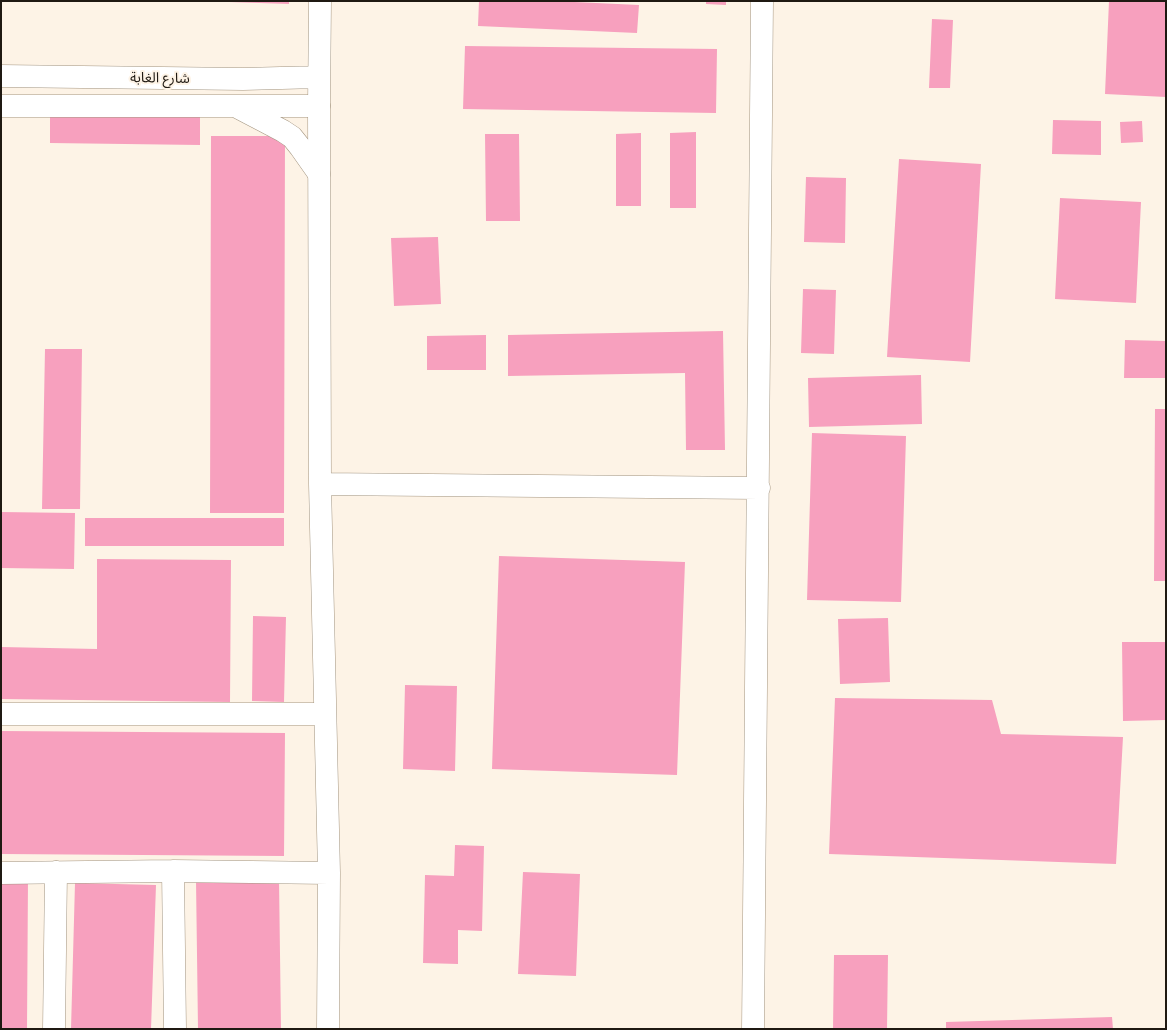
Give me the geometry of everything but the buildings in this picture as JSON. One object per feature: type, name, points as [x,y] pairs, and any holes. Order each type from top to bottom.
[{"type":"street","points":[[320,1],[320,484],[324,714],[329,873],[328,1029]]},
{"type":"street","points":[[753,1029],[759,488],[762,1]]},
{"type":"street","name":"شارع الغابة","points":[[1,76],[243,79],[319,77]]},
{"type":"street","points":[[33,76],[33,107]]},
{"type":"street","name":"شارع الغابة","points":[[1,106],[319,106]]},
{"type":"street","points":[[236,107],[283,130],[292,137],[319,174]]},
{"type":"street","points":[[320,484],[759,488]]},
{"type":"street","points":[[1,714],[324,714]]},
{"type":"street","points":[[1,873],[173,871],[329,873]]},
{"type":"street","points":[[173,871],[175,1029]]},
{"type":"street","points":[[54,1029],[56,872]]}]
